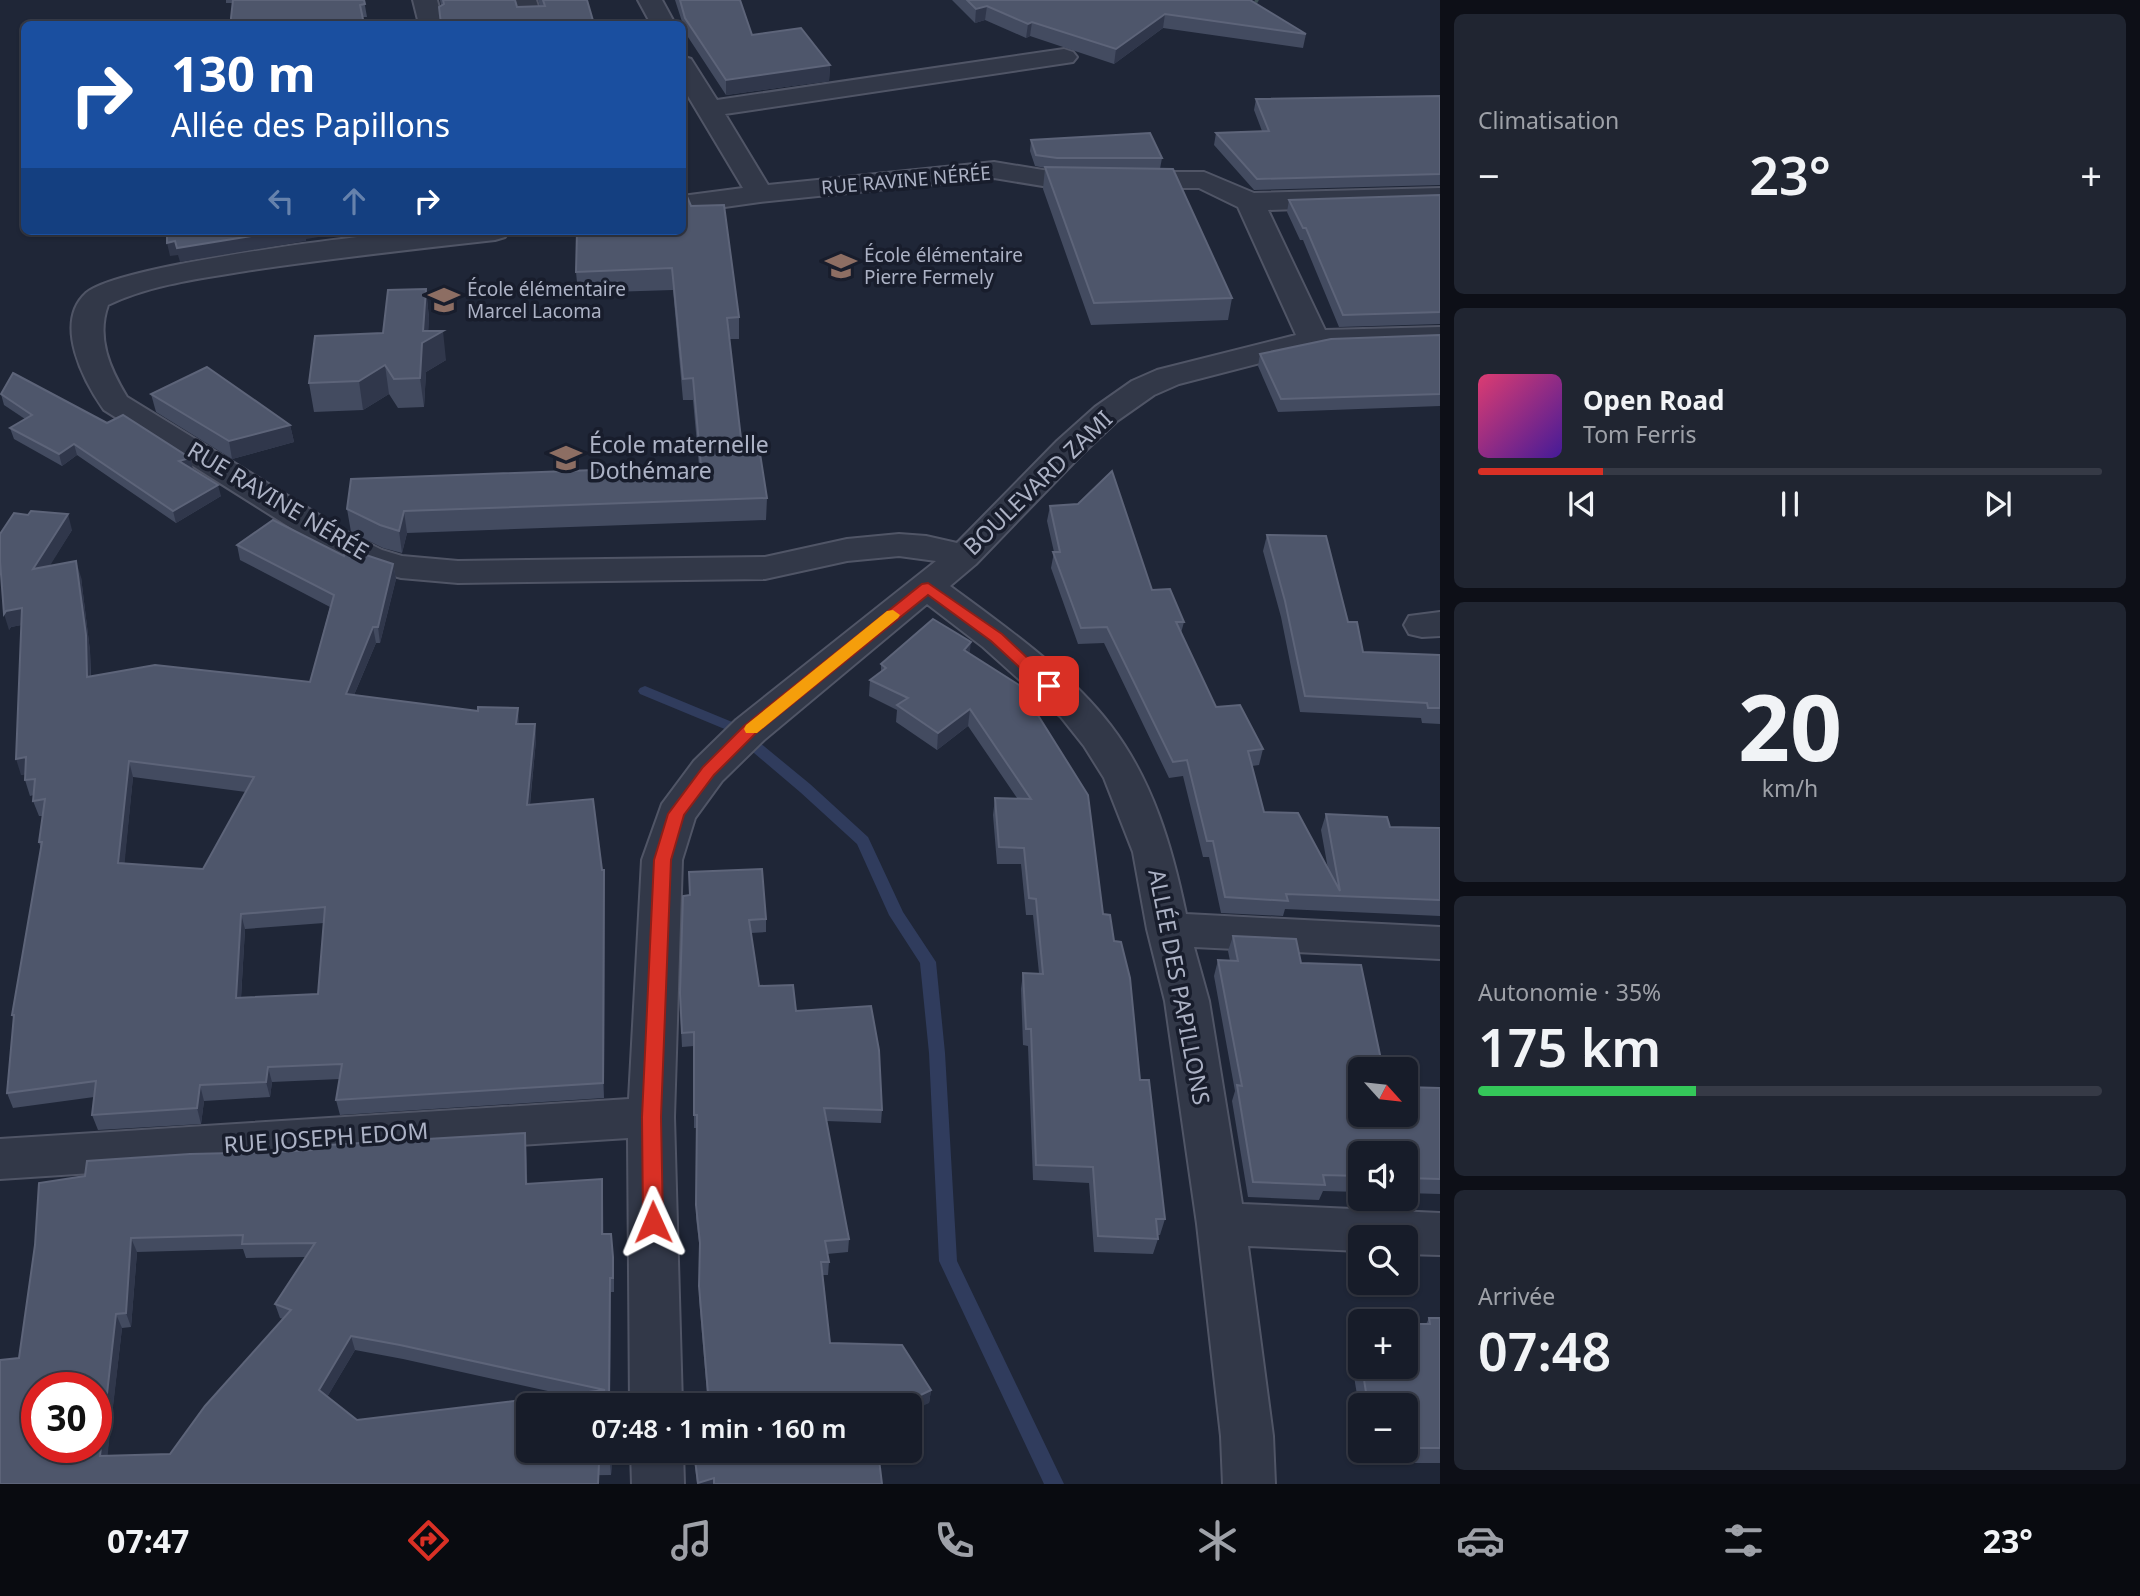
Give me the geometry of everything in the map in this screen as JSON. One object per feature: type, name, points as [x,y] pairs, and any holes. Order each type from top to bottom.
[{"type":"street","points":[[425,0],[430,21]]},
{"type":"street","points":[[524,0],[531,21]]},
{"type":"street","points":[[650,0],[661,21]]},
{"type":"street","points":[[708,109],[1064,57]]},
{"type":"street","points":[[686,74],[760,194]]},
{"type":"street","name":"RUE RAVINE NÉRÉE","points":[[686,204],[760,194],[994,170],[1055,180],[1204,180],[1250,202]]},
{"type":"street","points":[[1314,340],[1250,202],[1440,197]]},
{"type":"street","name":"RUE RAVINE NÉRÉE","points":[[465,235],[219,268],[117,287],[96,299],[88,321],[94,365],[115,403],[338,542],[370,558],[401,567],[458,572],[765,568],[847,550],[899,545],[926,547],[964,556]]},
{"type":"street","name":"BOULEVARD ZAMI","points":[[656,1393],[651,1117],[662,860],[676,814],[709,771],[742,738],[964,556],[1069,448],[1106,414],[1143,388],[1168,377],[1314,340],[1366,336],[1440,336]]},
{"type":"street","name":"ALLÉE DES PAPILLONS","points":[[928,587],[996,638],[1074,708],[1098,736],[1123,776],[1153,852],[1168,929],[1187,1001],[1221,1224],[1247,1436],[1249,1484]]},
{"type":"street","points":[[1168,929],[1440,943]]},
{"type":"street","name":"RUE JOSEPH EDOM","points":[[0,1159],[651,1117]]},
{"type":"street","points":[[1221,1224],[1440,1234]]},
{"type":"street","points":[[657,1463],[658,1484]]},
{"type":"building","points":[[233,0],[364,0],[365,4],[360,5],[363,21],[231,21]]},
{"type":"building","points":[[443,0],[515,0],[517,7],[545,6],[543,0],[587,0],[593,21],[441,21],[439,7],[444,4]]},
{"type":"building","points":[[680,0],[740,0],[752,35],[801,28],[830,65],[726,80],[685,18]]},
{"type":"building","points":[[967,0],[1250,0],[1306,34],[1165,14],[1116,49],[1032,22],[1028,24],[987,6],[976,9]]},
{"type":"building","points":[[1440,96],[1440,174],[1257,179],[1216,133],[1269,131],[1256,99]]},
{"type":"building","points":[[1150,133],[1162,158],[1057,158],[1036,155],[1031,140]]},
{"type":"building","points":[[1045,167],[1173,169],[1232,298],[1094,303]]},
{"type":"building","points":[[686,194],[691,206],[724,205],[739,317],[727,318],[742,447],[759,447],[767,498],[404,511],[399,531],[347,509],[351,479],[701,466],[693,378],[683,379],[672,268],[576,272],[577,235],[686,235]]},
{"type":"building","points":[[1440,195],[1440,312],[1343,315],[1306,228],[1303,228],[1289,200]]},
{"type":"building","points":[[167,235],[258,235],[177,248],[175,241],[167,243]]},
{"type":"building","points":[[426,289],[423,331],[443,331],[422,343],[420,378],[394,379],[385,365],[359,381],[309,383],[315,336],[383,333],[388,290]]},
{"type":"building","points":[[1440,335],[1440,394],[1281,399],[1260,354],[1331,339]]},
{"type":"building","points":[[207,367],[290,425],[229,441],[151,394]]},
{"type":"building","points":[[13,373],[107,423],[123,415],[190,458],[179,461],[218,485],[173,511],[74,444],[59,454],[10,428],[32,415],[1,394]]},
{"type":"building","points":[[1112,471],[1152,590],[1170,589],[1184,622],[1176,622],[1216,707],[1240,705],[1263,749],[1248,751],[1264,812],[1298,813],[1340,891],[1326,814],[1387,817],[1390,827],[1440,828],[1440,900],[1286,894],[1288,901],[1225,897],[1213,841],[1207,841],[1187,760],[1173,762],[1107,627],[1081,628],[1053,552],[1060,552],[1050,506],[1078,504]]},
{"type":"building","points":[[31,511],[68,514],[33,569],[76,561],[86,635],[87,677],[155,665],[310,682],[334,595],[237,545],[273,520],[344,556],[345,548],[393,564],[378,627],[373,627],[346,694],[478,711],[478,707],[518,708],[516,724],[535,724],[527,805],[593,799],[604,870],[603,1083],[336,1100],[342,1064],[268,1067],[266,1082],[200,1085],[197,1108],[92,1115],[96,1081],[7,1093],[12,1015],[42,842],[39,842],[45,799],[33,801],[35,779],[25,780],[26,757],[16,759],[22,608],[6,611],[4,614],[0,561],[0,534],[14,513],[28,515]],"holes":[[[129,761],[254,777],[203,869],[118,863]],[[325,907],[318,994],[236,998],[241,914]]]},
{"type":"building","points":[[1267,535],[1326,536],[1348,622],[1357,622],[1363,652],[1440,655],[1440,708],[1428,708],[1427,703],[1305,696],[1285,601]]},
{"type":"building","points":[[933,619],[971,642],[964,650],[1019,685],[1088,795],[1103,914],[1110,915],[1114,941],[1121,942],[1130,978],[1140,1080],[1149,1080],[1165,1219],[1156,1219],[1158,1239],[1098,1236],[1093,1167],[1036,1165],[1031,1029],[1026,1029],[1023,973],[1043,974],[1036,899],[1029,898],[1024,848],[999,847],[995,798],[1031,799],[970,709],[938,733],[897,705],[908,698],[870,680],[886,668],[881,664]]},
{"type":"building","points":[[762,869],[766,919],[749,920],[759,986],[793,985],[796,1011],[871,1006],[879,1050],[882,1110],[824,1108],[849,1239],[825,1241],[829,1262],[821,1262],[830,1343],[902,1345],[931,1390],[922,1394],[708,1393],[699,1286],[694,1032],[682,1033],[680,993],[683,896],[690,895],[689,872]]},
{"type":"building","points":[[1233,936],[1296,939],[1301,963],[1361,965],[1380,1057],[1348,1057],[1348,1127],[1418,1127],[1418,1087],[1440,1088],[1440,1179],[1418,1178],[1418,1141],[1348,1141],[1348,1176],[1323,1175],[1325,1185],[1253,1182],[1237,1085],[1242,1086],[1218,960],[1238,961]]},
{"type":"building","points":[[525,1133],[526,1184],[602,1179],[602,1234],[611,1234],[613,1257],[613,1278],[610,1278],[609,1393],[580,1393],[605,1390],[351,1336],[319,1390],[357,1420],[516,1401],[516,1463],[599,1463],[598,1484],[0,1484],[0,1360],[19,1358],[35,1245],[39,1183],[85,1176],[87,1161],[312,1150],[312,1146]],"holes":[[[243,1235],[242,1244],[315,1243],[275,1304],[291,1310],[205,1406],[170,1454],[112,1456],[112,1463],[21,1463],[21,1372],[109,1372],[116,1314],[126,1313],[131,1238]]]},
{"type":"building","points":[[1429,1318],[1440,1318],[1440,1448],[1418,1448],[1418,1393],[1366,1393],[1364,1379],[1418,1379],[1418,1324],[1430,1324]]},
{"type":"building","points":[[696,1463],[879,1463],[882,1484],[714,1484],[714,1478],[698,1483]]},
{"type":"waterway","points":[[645,691],[732,727],[863,841],[897,915],[928,962],[937,1053],[948,1261],[1054,1484]]},
{"type":"slow traffic","points":[[752,729],[893,615]]},
{"type":"place","name":"École élémentaire Pierre Fermely","points":[[841,266]]},
{"type":"place","name":"École élémentaire Marcel Lacoma","points":[[444,300]]},
{"type":"place","name":"École maternelle Dothémare","points":[[566,458]]},
{"type":"route","points":[[653,1222],[651,1117],[662,860],[676,814],[709,771],[750,730],[928,587],[996,638],[1049,686]]}]
